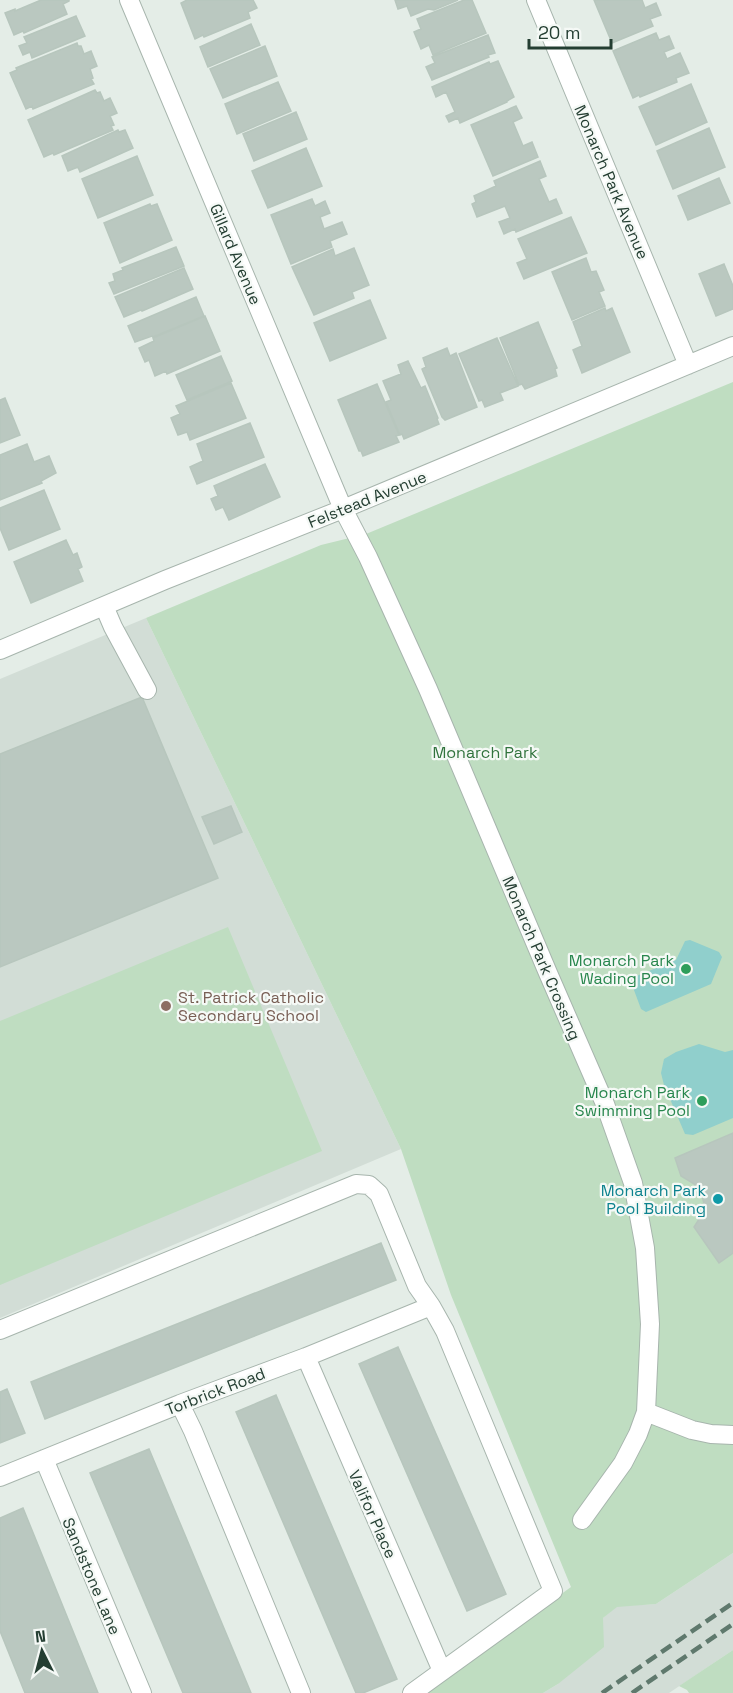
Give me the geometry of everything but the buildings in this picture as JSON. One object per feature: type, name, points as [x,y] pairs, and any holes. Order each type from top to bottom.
[{"type":"street","name":"Gillard Avenue","points":[[129,0],[343,509]]},
{"type":"street","name":"Monarch Park Avenue","points":[[536,0],[688,365]]},
{"type":"street","name":"Felstead Avenue","points":[[0,650],[733,346]]},
{"type":"street","name":"Monarch Park Crossing","points":[[343,509],[368,557],[432,699],[605,1104],[633,1183],[645,1248],[650,1324],[646,1412],[623,1463],[582,1520]]},
{"type":"street","points":[[104,606],[147,690]]},
{"type":"street","points":[[0,1330],[356,1184],[369,1185],[379,1194],[417,1286],[445,1331],[554,1592],[412,1693]]},
{"type":"street","name":"Torbrick Road","points":[[0,1477],[431,1306]]},
{"type":"street","name":"Valifor Place","points":[[306,1357],[442,1671]]},
{"type":"street","points":[[180,1404],[301,1693]]},
{"type":"street","points":[[646,1412],[692,1430],[733,1435]]},
{"type":"street","name":"Sandstone Lane","points":[[44,1459],[142,1693]]},
{"type":"shaded area","name":"St. Patrick Catholic Secondary School","points":[[146,618],[401,1149],[0,1318],[0,679]]},
{"type":"shaded area","points":[[733,1553],[733,1650],[669,1693],[543,1693],[558,1684],[603,1618],[617,1606],[656,1604]]},
{"type":"green space","name":"Monarch Park","points":[[733,382],[733,1553],[656,1604],[617,1607],[603,1618],[604,1647],[558,1684],[543,1693],[424,1693],[571,1587],[451,1295],[401,1149],[146,618],[321,545],[366,534]]},
{"type":"green space","points":[[228,927],[322,1151],[0,1285],[0,1021]]},
{"type":"green space","points":[[733,1650],[733,1693],[689,1693],[679,1686]]},
{"type":"water","name":"Monarch Park Wading Pool","points":[[690,940],[719,952],[722,957],[711,984],[646,1012],[641,1009],[631,982],[634,977],[676,960],[685,941]]},
{"type":"water","name":"Monarch Park Swimming Pool","points":[[699,1044],[725,1052],[733,1050],[733,1118],[693,1135],[685,1134],[661,1073],[664,1059]]},
{"type":"railway","points":[[602,1693],[733,1603]]},
{"type":"railway","points":[[632,1693],[733,1624]]},
{"type":"place","name":"Monarch Park Wading Pool","points":[[686,969]]},
{"type":"place","name":"St. Patrick Catholic Secondary School","points":[[166,1006]]},
{"type":"place","name":"Monarch Park Swimming Pool","points":[[702,1101]]},
{"type":"place","name":"Monarch Park Pool Building","points":[[718,1199]]}]
